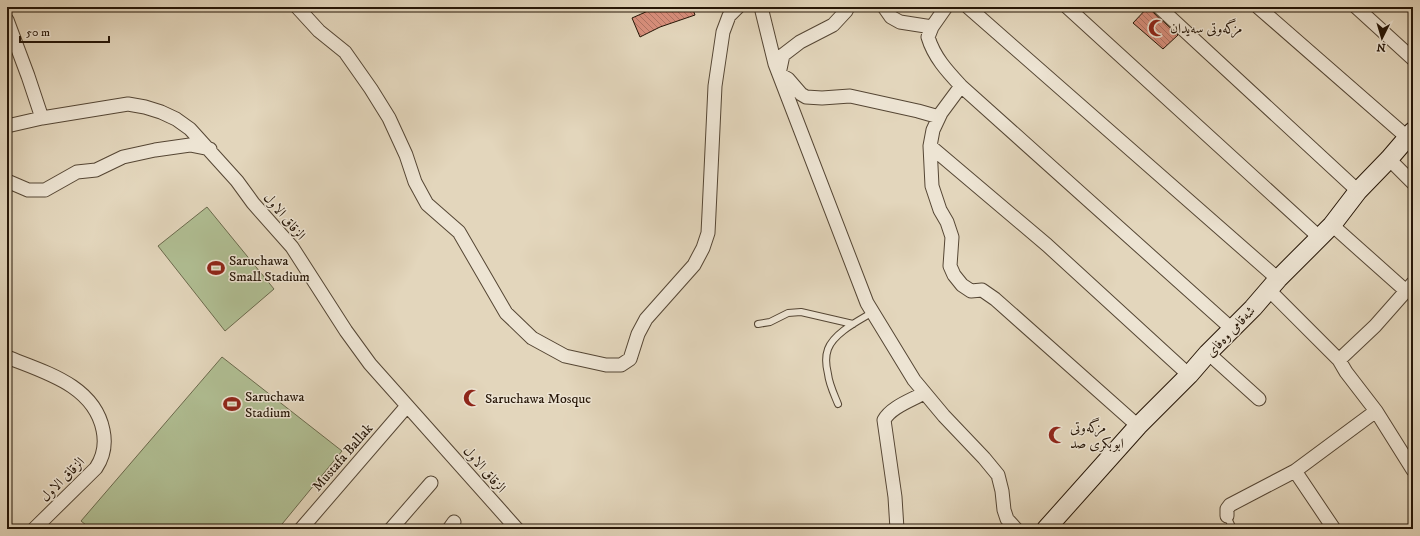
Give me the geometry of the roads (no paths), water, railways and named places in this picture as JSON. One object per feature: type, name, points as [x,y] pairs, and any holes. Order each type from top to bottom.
[{"type":"street","points":[[297,7],[319,31],[345,52],[371,89],[389,118],[406,155],[415,182],[427,204],[459,232],[506,313],[532,338],[565,356],[606,365],[621,366],[630,359],[638,334],[646,319],[694,265],[703,248],[708,233],[715,86],[723,32],[729,16],[738,7]]},
{"type":"street","points":[[762,7],[775,64],[867,303],[914,380],[924,393],[984,458],[998,476],[1007,519],[1016,529]]},
{"type":"street","points":[[779,74],[783,56],[800,42],[833,25],[848,7]]},
{"type":"street","points":[[884,7],[891,17],[900,22],[932,27]]},
{"type":"street","points":[[946,7],[932,27],[928,37],[931,47],[940,63],[961,86],[1232,329]]},
{"type":"street","points":[[968,7],[1274,284],[1339,360],[1346,372],[1376,411],[1413,470]]},
{"type":"street","points":[[1067,7],[1326,231],[1409,287],[1375,326],[1339,360]]},
{"type":"street","points":[[1159,7],[1358,190]]},
{"type":"street","points":[[1258,7],[1411,134]]},
{"type":"street","points":[[1356,7],[1413,59]]},
{"type":"street","points":[[7,20],[42,118]]},
{"type":"street","points":[[779,74],[788,79],[801,94],[806,97],[822,98],[850,96],[939,117]]},
{"type":"street","points":[[961,86],[939,117],[933,130],[930,146],[932,186],[940,210],[947,222],[952,237],[950,266],[954,275],[962,285],[971,291],[982,290],[995,299],[1138,426]]},
{"type":"street","name":"الزقاق الاول","points":[[7,126],[42,118],[128,104],[161,112],[176,119],[190,129],[210,149],[253,203],[292,247],[358,348],[383,379],[517,529]]},
{"type":"street","name":"شەقامی وەفای","points":[[1046,529],[1138,426],[1189,375],[1208,353],[1326,231],[1358,190],[1389,159],[1411,134]]},
{"type":"street","points":[[7,181],[28,190],[45,190],[77,172],[96,170],[123,157],[155,150],[190,145],[210,149]]},
{"type":"street","points":[[930,146],[1047,246],[1189,375]]},
{"type":"street","points":[[1389,159],[1413,183]]},
{"type":"street","points":[[1208,353],[1259,399]]},
{"type":"street","name":"الزقاق الاول","points":[[7,357],[56,377],[81,392],[90,401],[96,411],[102,422],[104,434],[105,441],[103,455],[96,468],[34,529]]},
{"type":"street","points":[[897,529],[895,497],[884,420],[887,415],[898,407],[924,393]]},
{"type":"street","name":"Mustafa Ballak","points":[[307,527],[407,406]]},
{"type":"street","points":[[1227,516],[1227,509],[1230,505],[1295,471],[1376,411]]},
{"type":"street","points":[[1295,471],[1334,529]]},
{"type":"street","points":[[391,529],[431,483]]},
{"type":"lane","points":[[758,324],[770,322],[788,313],[801,312],[853,324]]},
{"type":"lane","points":[[838,404],[828,376],[826,358],[828,350],[831,342],[845,329],[872,312]]},
{"type":"lane","points":[[1227,516],[1233,529]]},
{"type":"place","name":"مزگەوتی سەیدان","points":[[1157,28]]},
{"type":"place","name":"Saruchawa Small Stadium","points":[[216,268]]},
{"type":"place","name":"Saruchawa Mosque","points":[[472,398]]},
{"type":"place","name":"Saruchawa Stadium","points":[[232,404]]},
{"type":"place","name":"مزگەوتی ابوبکری صد","points":[[1057,435]]}]
